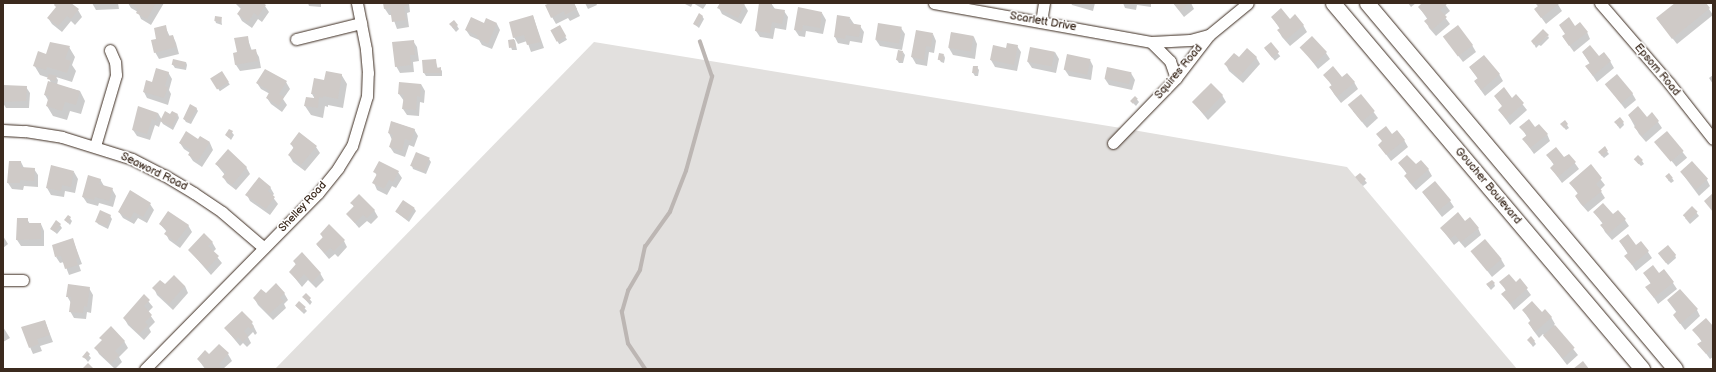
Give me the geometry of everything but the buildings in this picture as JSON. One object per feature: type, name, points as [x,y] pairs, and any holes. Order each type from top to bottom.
[{"type":"main road","name":"Goucher Boulevard","points":[[1333,3],[1642,369]]},
{"type":"main road","points":[[1367,3],[1675,369]]},
{"type":"street","name":"Shelley Road","points":[[145,369],[318,193],[338,168],[352,146],[367,96],[368,73],[366,49],[357,3]]},
{"type":"street","name":"Scarlett Drive","points":[[934,3],[1152,42],[1190,40],[1210,35]]},
{"type":"street","points":[[1041,22],[1044,3]]},
{"type":"street","name":"Squires Road","points":[[1113,143],[1176,78],[1210,35],[1248,3]]},
{"type":"street","name":"Epsom Road","points":[[1600,3],[1669,83],[1713,139]]},
{"type":"street","points":[[296,39],[361,23]]},
{"type":"street","points":[[1152,42],[1170,61],[1176,78]]},
{"type":"street","points":[[95,146],[116,75],[115,62],[110,50]]},
{"type":"street","name":"Seaword Road","points":[[3,130],[25,131],[62,137],[95,146],[132,159],[164,175],[194,193],[222,212],[264,248]]},
{"type":"street","points":[[3,280],[23,280]]},
{"type":"shaded area","points":[[594,42],[1127,129],[1347,167],[1517,369],[275,369]]},
{"type":"waterway","points":[[645,369],[628,344],[622,312],[628,291],[640,270],[645,247],[670,212],[686,171],[712,77],[700,42]]}]
